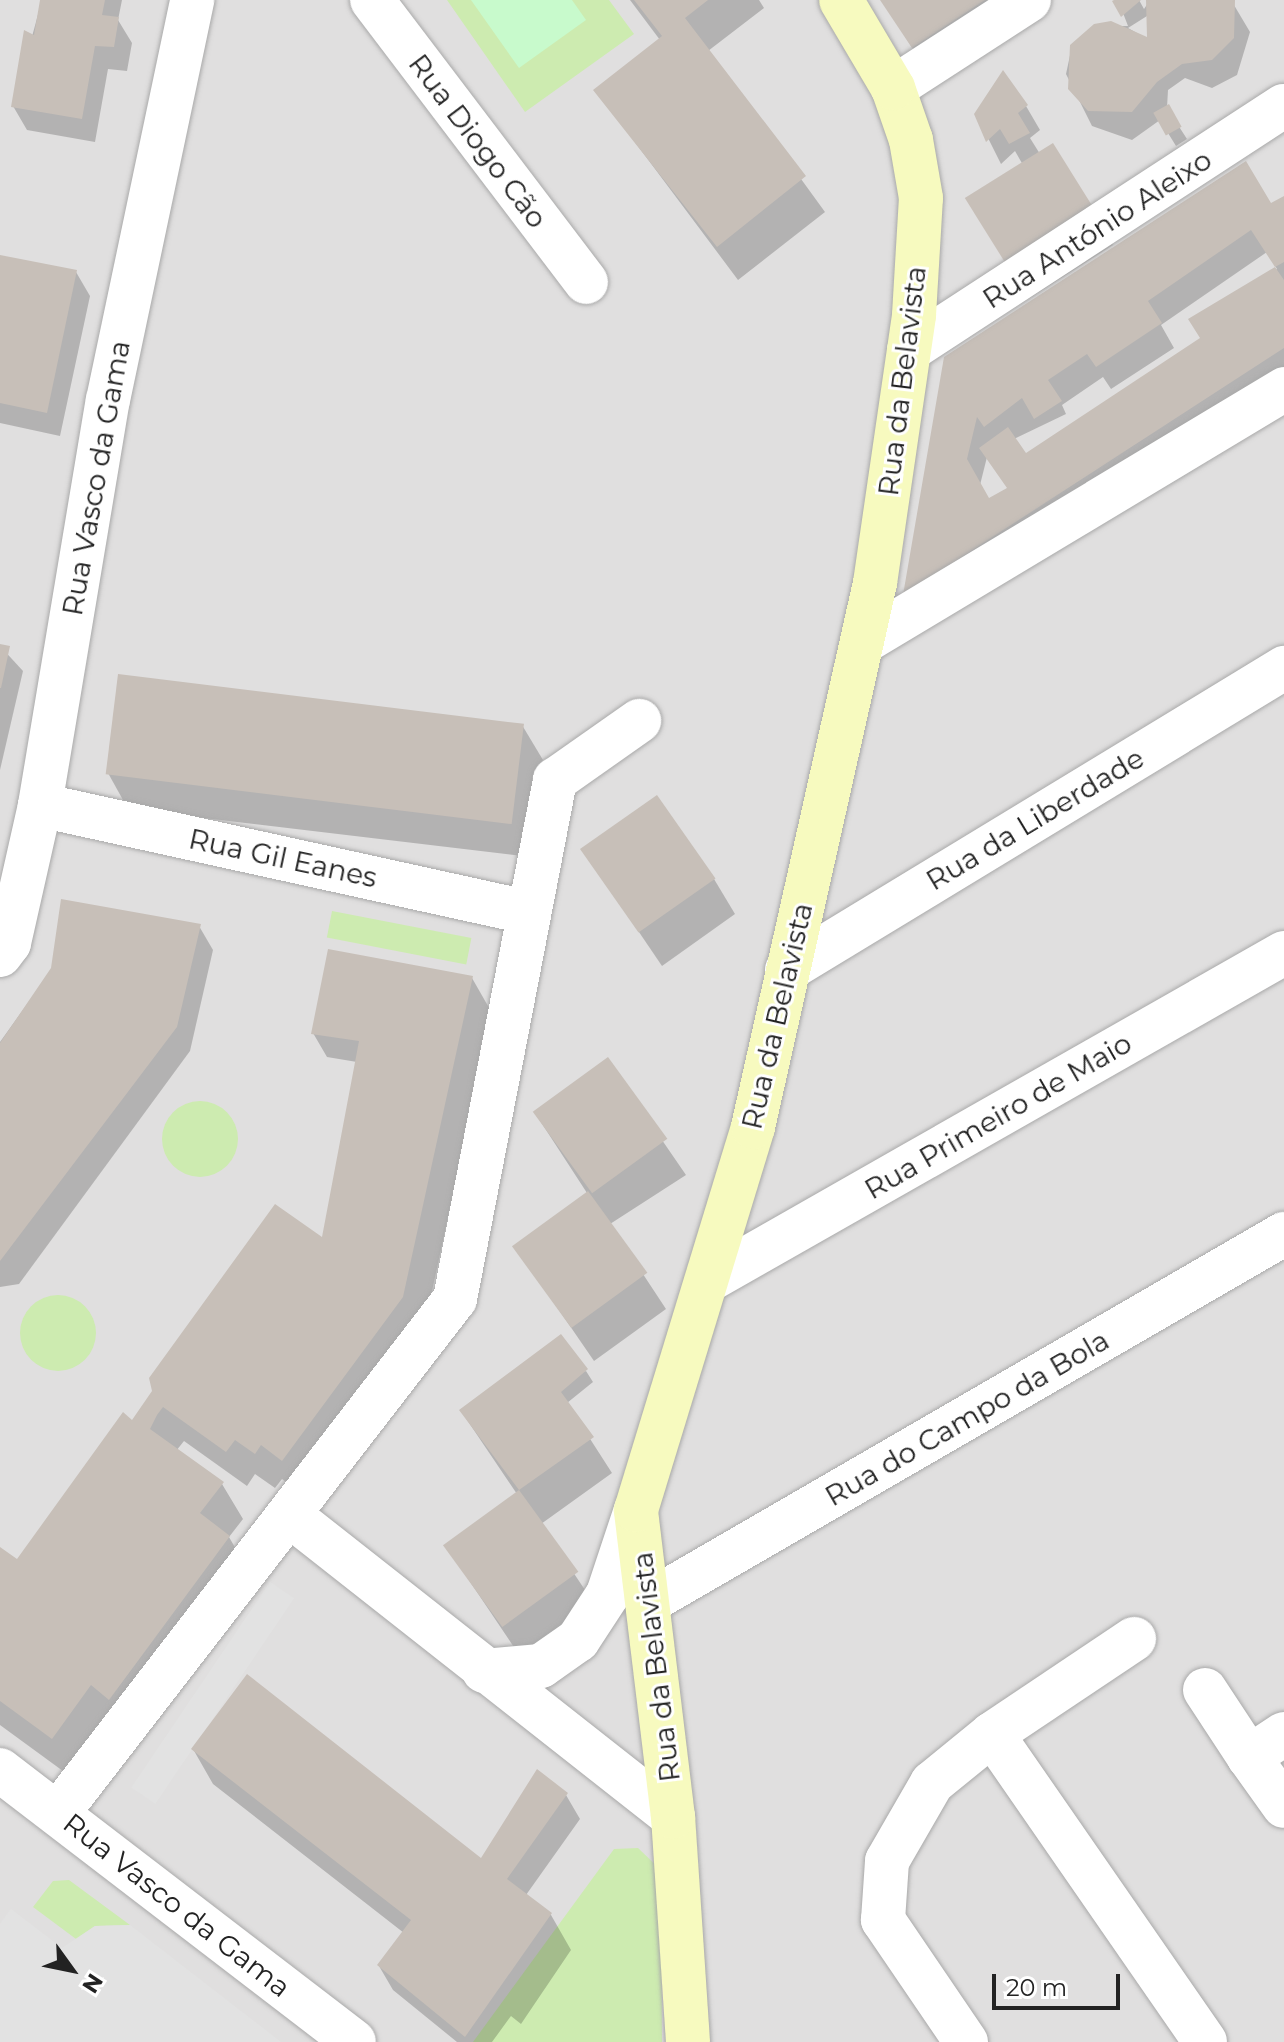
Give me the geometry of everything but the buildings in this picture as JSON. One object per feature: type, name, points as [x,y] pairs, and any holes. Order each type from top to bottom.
[{"type":"street","name":"Rua Vasco da Gama","points":[[0,955],[9,943],[40,805],[108,400],[192,0]]},
{"type":"street","name":"Rua Diogo Cão","points":[[372,0],[586,282]]},
{"type":"street","name":"Rua da Belavista","points":[[688,2042],[673,1817],[650,1601],[636,1510],[711,1279],[787,970],[862,643],[909,350],[921,198],[893,88],[841,0]]},
{"type":"street","points":[[893,88],[1029,0]]},
{"type":"street","name":"Rua António Aleixo","points":[[909,350],[1284,106]]},
{"type":"street","points":[[862,643],[1284,389]]},
{"type":"street","name":"Rua da Liberdade","points":[[787,970],[1284,668]]},
{"type":"street","points":[[58,1813],[292,1517],[455,1299],[527,912],[555,780],[639,721]]},
{"type":"street","name":"Rua Gil Eanes","points":[[40,805],[527,912]]},
{"type":"street","name":"Rua Primeiro de Maio","points":[[711,1279],[1284,953]]},
{"type":"street","name":"Rua do Campo da Bola","points":[[650,1601],[1284,1234]]},
{"type":"street","points":[[484,1671],[541,1666],[578,1640],[608,1594],[636,1510]]},
{"type":"street","points":[[292,1517],[673,1817]]},
{"type":"street","points":[[966,2042],[883,1920],[887,1861],[932,1783],[992,1734],[1134,1639]]},
{"type":"street","points":[[1205,1690],[1267,1745],[1284,1806]]},
{"type":"street","points":[[992,1734],[1205,2042]]},
{"type":"street","name":"Rua Vasco da Gama","points":[[0,1770],[354,2042]]},
{"type":"shaded area","points":[[0,0],[1284,0],[1284,2042],[0,2042]]},
{"type":"shaded area","points":[[270,1582],[294,1598],[155,1804],[131,1788]]},
{"type":"shaded area","points":[[11,1909],[62,1948],[95,1926],[130,1925],[281,2042],[0,2042],[0,1924]]},
{"type":"green space","points":[[447,0],[609,0],[634,34],[525,112]]},
{"type":"green space","points":[[471,0],[572,0],[586,20],[519,68]]},
{"type":"green space","points":[[332,911],[471,938],[466,965],[327,938]]},
{"type":"green space","points":[[193,1101],[207,1101],[221,1107],[232,1118],[238,1139],[235,1154],[227,1166],[207,1177],[193,1177],[179,1171],[168,1160],[162,1146],[162,1132],[168,1118],[179,1107]]},
{"type":"green space","points":[[58,1295],[73,1298],[85,1306],[93,1318],[96,1333],[93,1348],[85,1360],[73,1368],[58,1371],[43,1368],[31,1360],[23,1348],[20,1333],[23,1318],[31,1306],[43,1298]]},
{"type":"green space","points":[[638,1848],[661,1870],[662,2042],[473,2042],[614,1849]]},
{"type":"green space","points":[[69,1880],[130,1925],[95,1926],[76,1939],[33,1907],[53,1881]]}]
